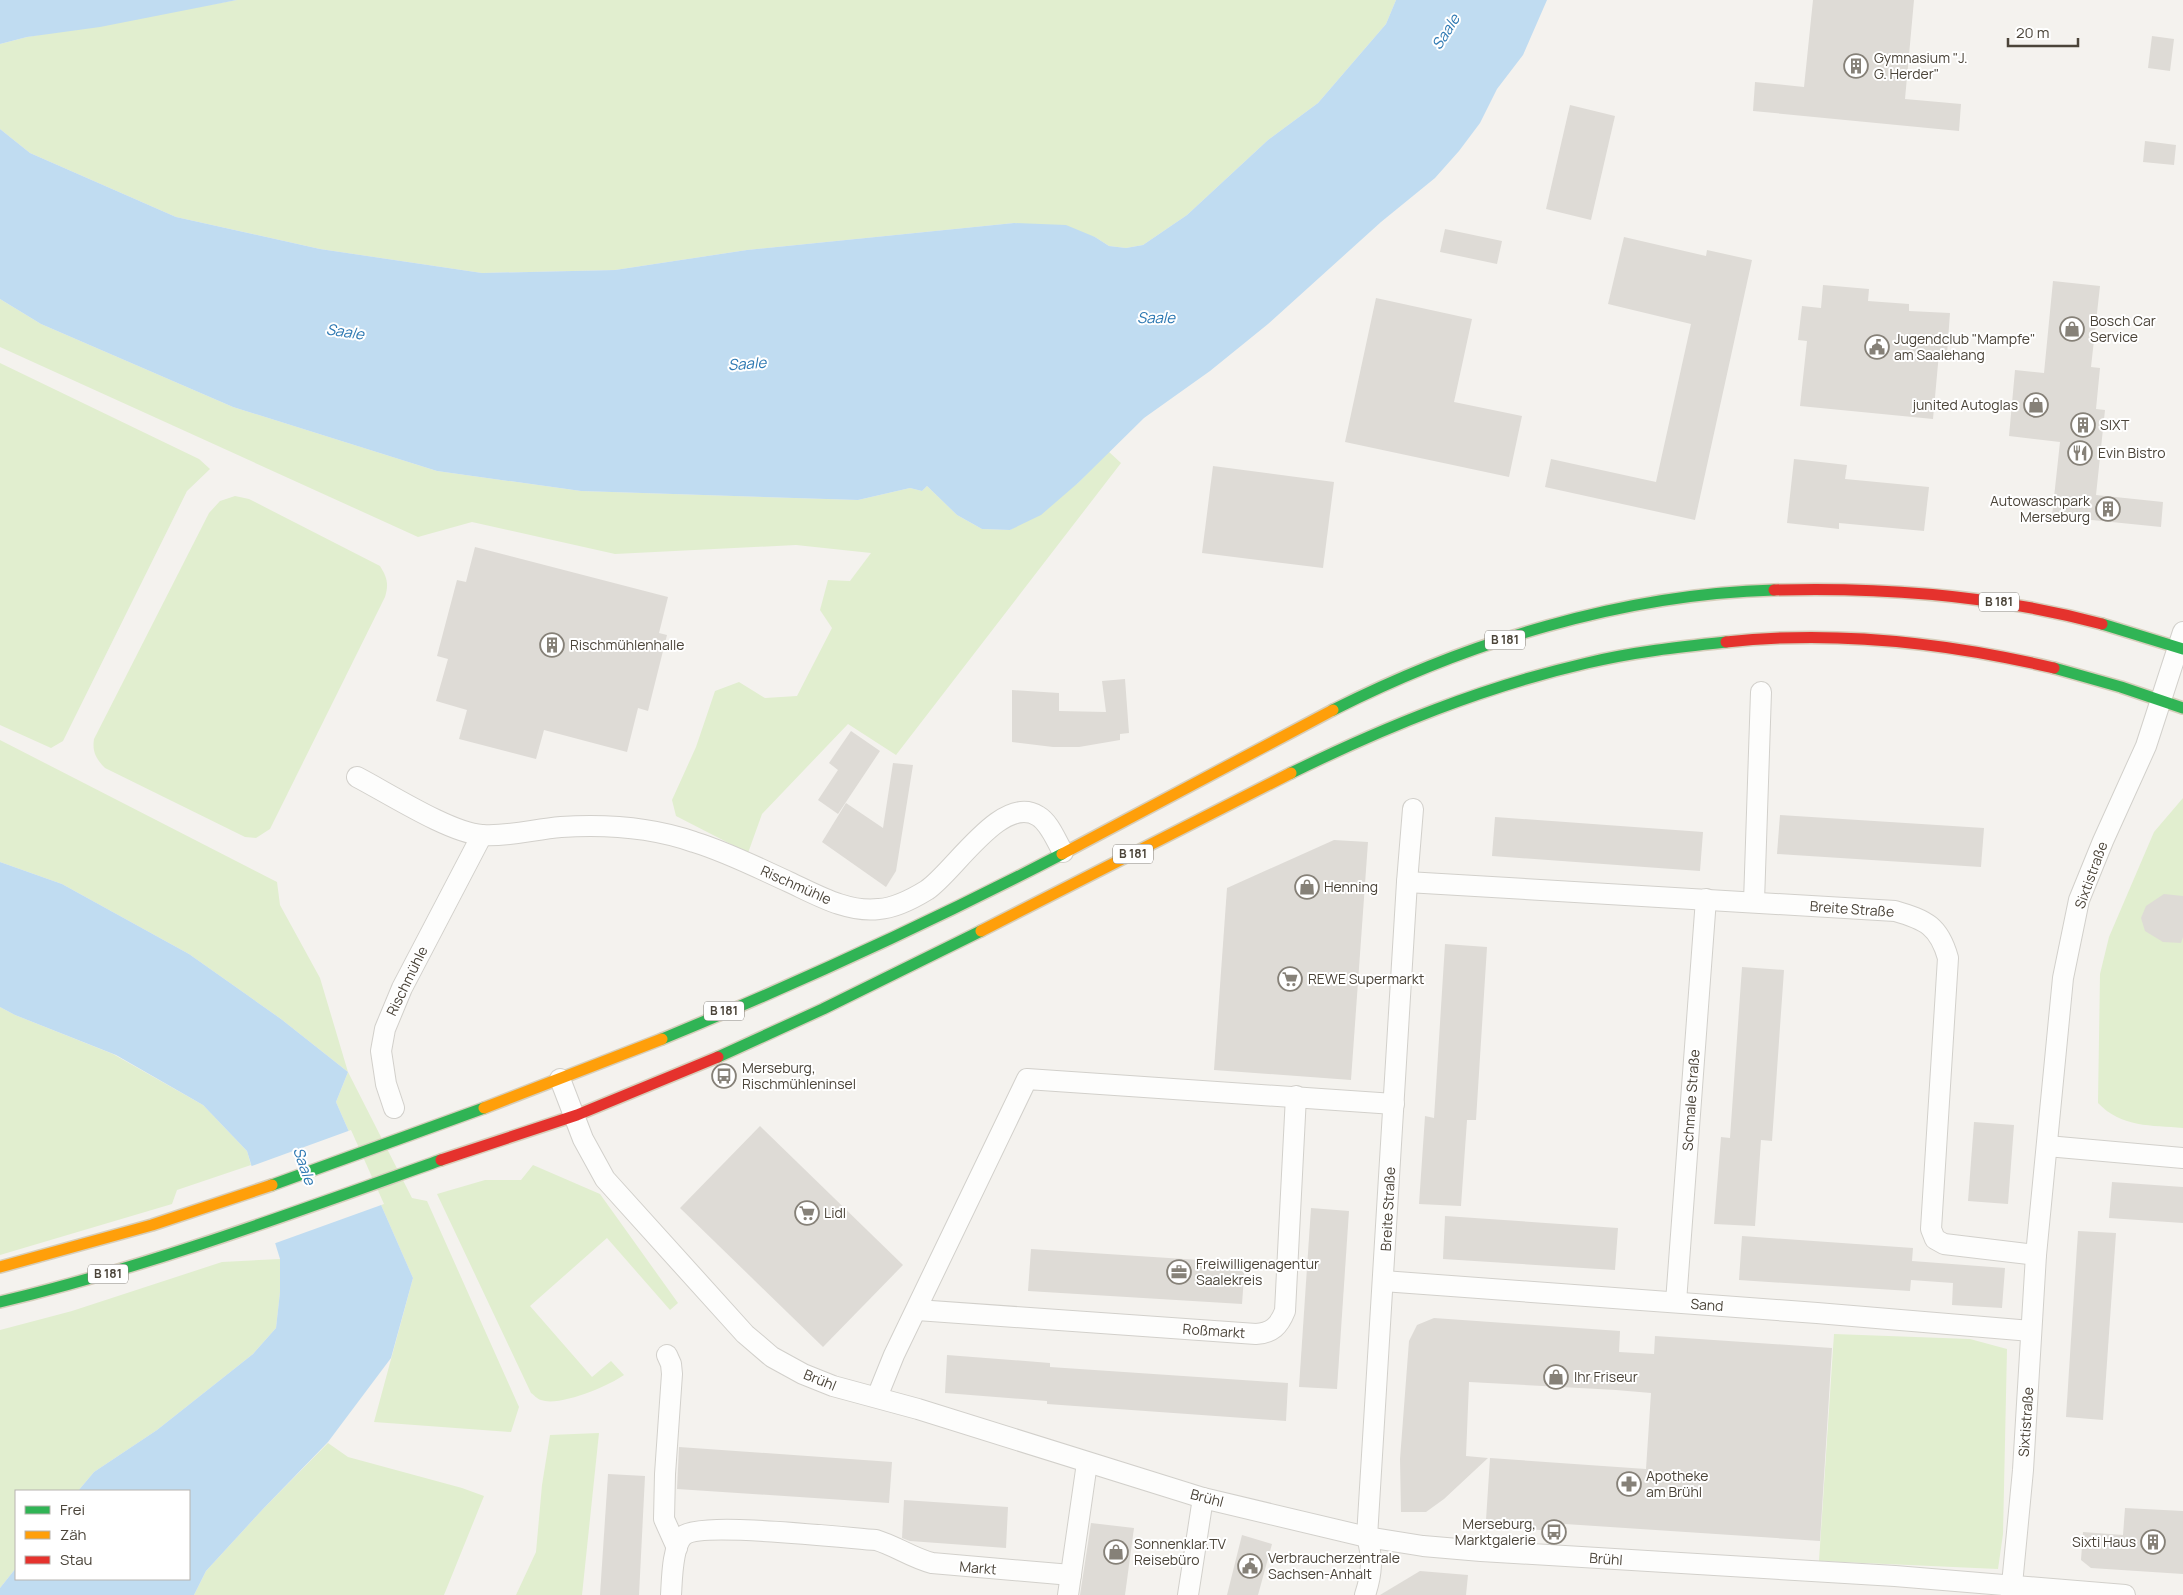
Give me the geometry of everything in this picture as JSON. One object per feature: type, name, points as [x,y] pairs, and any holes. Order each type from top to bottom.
[{"type":"main road","name":"B 181","points":[[0,1267],[113,1237],[202,1208],[446,1122],[560,1079],[888,941],[1373,690],[1532,631],[1610,611],[1706,595],[1769,590],[1883,591],[1949,596],[2025,606],[2181,643]]},
{"type":"main road","name":"B 181","points":[[0,1302],[51,1291],[214,1240],[458,1154],[573,1117],[675,1077],[828,1007],[956,945],[1306,765],[1377,731],[1456,700],[1526,679],[1608,658],[1710,644],[1818,638],[1891,641],[2015,658],[2098,680],[2183,708]]},
{"type":"street","name":"Sixtistraße","points":[[2012,1590],[2036,1255],[2063,978],[2079,900],[2103,841],[2146,746],[2181,643]]},
{"type":"street","points":[[1754,902],[1761,692]]},
{"type":"street","name":"Rischmühle","points":[[356,777],[433,818],[469,832],[482,835],[561,827],[640,828],[701,844],[828,900],[863,910],[880,909],[895,905],[927,890],[951,869],[998,820],[1018,812],[1030,812],[1039,817],[1046,824],[1062,852]]},
{"type":"street","name":"Breite Straße","points":[[1367,1537],[1413,809]]},
{"type":"street","name":"Rischmühle","points":[[394,1108],[386,1084],[381,1051],[385,1029],[402,988],[482,835]]},
{"type":"street","name":"Breite Straße","points":[[1407,882],[1706,898],[1895,912],[1918,918],[1934,927],[1944,942],[1948,958],[1931,1230],[1935,1239],[1944,1244],[2036,1255]]},
{"type":"street","name":"Schmale Straße","points":[[1676,1302],[1706,898]]},
{"type":"street","name":"Brühl","points":[[560,1079],[583,1140],[605,1179],[745,1334],[772,1356],[804,1374],[833,1386],[877,1397],[1203,1498],[1367,1537],[1423,1546],[1481,1551],[1895,1576],[2012,1590]]},
{"type":"street","points":[[877,1397],[894,1355],[1028,1079],[1394,1104]]},
{"type":"street","name":"Roßmarkt","points":[[917,1310],[1266,1334],[1281,1321],[1285,1311],[1296,1096]]},
{"type":"street","points":[[2048,1146],[2183,1158]]},
{"type":"street","name":"Sand","points":[[1383,1281],[1676,1302],[2031,1331]]},
{"type":"street","points":[[667,1355],[671,1364],[672,1374],[664,1519],[677,1548],[671,1595]]},
{"type":"street","name":"Markt","points":[[677,1548],[683,1536],[689,1532],[704,1530],[738,1530],[876,1540],[890,1544],[918,1560],[1069,1585],[1087,1463]]},
{"type":"street","points":[[1188,1595],[1203,1498]]},
{"type":"street","points":[[1367,1537],[1372,1556],[1367,1587]]},
{"type":"street","points":[[2012,1590],[2126,1595]]},
{"type":"green space","points":[[237,0],[1396,0],[1386,24],[1318,103],[1268,140],[1187,215],[1143,245],[1126,248],[1109,246],[1095,237],[1014,223],[747,250],[615,270],[482,273],[320,249],[176,217],[30,153],[0,129],[0,44],[27,37]]},
{"type":"green space","points":[[0,299],[41,324],[233,407],[437,471],[581,491],[858,500],[910,488],[922,491],[927,486],[957,515],[982,529],[1010,530],[1078,483],[1108,451],[1121,463],[896,755],[848,724],[762,814],[748,853],[676,816],[672,800],[696,747],[715,691],[739,682],[765,698],[797,696],[832,628],[820,610],[828,580],[850,581],[871,553],[796,545],[615,554],[472,522],[418,537],[0,347]]},
{"type":"green space","points":[[0,363],[199,459],[210,469],[187,491],[63,741],[51,748],[0,725]]},
{"type":"green space","points":[[235,496],[249,499],[380,566],[386,577],[387,584],[385,597],[270,829],[256,838],[245,837],[105,768],[94,752],[94,739],[209,513],[220,501]]},
{"type":"green space","points":[[0,740],[277,882],[280,905],[320,978],[348,1072],[281,1019],[189,954],[62,884],[0,862]]},
{"type":"green space","points":[[2183,798],[2183,1128],[2137,1124],[2117,1117],[2098,1103],[2100,974],[2109,937],[2154,832]]},
{"type":"green space","points":[[0,1007],[15,1015],[113,1054],[203,1105],[247,1151],[251,1165],[177,1190],[172,1204],[0,1255]]},
{"type":"green space","points":[[348,1072],[412,1198],[427,1201],[519,1407],[511,1432],[374,1422],[413,1278],[336,1102]]},
{"type":"green space","points":[[533,1165],[600,1194],[678,1303],[670,1310],[607,1238],[530,1306],[592,1377],[611,1361],[624,1375],[596,1390],[559,1401],[541,1400],[531,1393],[437,1194],[485,1180],[521,1180]]},
{"type":"green space","points":[[280,1259],[280,1292],[276,1328],[253,1354],[157,1430],[94,1472],[79,1490],[15,1490],[15,1569],[0,1588],[0,1330],[72,1311],[222,1262]]},
{"type":"green space","points":[[1834,1334],[1970,1339],[2007,1349],[2003,1534],[1998,1569],[1819,1561]]},
{"type":"green space","points":[[599,1433],[582,1595],[516,1595],[536,1552],[542,1485],[550,1435]]},
{"type":"green space","points":[[328,1443],[348,1457],[462,1488],[484,1496],[444,1595],[194,1595],[206,1571],[263,1509]]},
{"type":"water","points":[[0,0],[237,0],[100,27],[27,37],[0,44]]},
{"type":"water","name":"Saale","points":[[1396,0],[1547,0],[1523,55],[1497,89],[1480,123],[1435,178],[1381,222],[1268,324],[1210,371],[1144,418],[1078,483],[1041,515],[1010,530],[982,529],[957,515],[927,486],[922,491],[910,488],[858,500],[581,491],[437,471],[233,407],[41,324],[0,299],[0,129],[30,153],[176,217],[320,249],[482,273],[615,270],[747,250],[1014,223],[1066,225],[1095,237],[1109,246],[1126,248],[1143,245],[1187,215],[1268,140],[1318,103],[1386,24]]},
{"type":"water","name":"Saale","points":[[0,862],[62,884],[189,954],[281,1019],[348,1072],[336,1102],[413,1278],[391,1358],[328,1442],[206,1571],[194,1595],[0,1595],[0,1588],[15,1569],[15,1580],[190,1580],[190,1490],[79,1490],[94,1472],[157,1430],[253,1354],[276,1328],[280,1292],[280,1259],[247,1151],[203,1105],[116,1055],[15,1015],[0,1007]]},
{"type":"pier","points":[[351,1130],[384,1204],[273,1244],[249,1167]]},
{"type":"building","name":"Gymnasium \"J. G. Herder\"","points":[[1813,0],[1914,0],[1905,99],[1961,104],[1959,131],[1753,111],[1755,82],[1804,87]]},
{"type":"building","points":[[2152,36],[2174,39],[2170,71],[2148,68]]},
{"type":"building","points":[[1570,105],[1615,116],[1591,220],[1546,209]]},
{"type":"building","points":[[2145,141],[2176,145],[2174,165],[2143,162]]},
{"type":"building","points":[[1445,229],[1502,241],[1497,264],[1440,252]]},
{"type":"building","points":[[1624,237],[1706,256],[1707,250],[1752,260],[1695,520],[1545,487],[1551,459],[1656,482],[1691,324],[1608,304]]},
{"type":"building","points":[[2053,281],[2100,286],[2091,367],[2100,368],[2096,409],[2105,410],[2096,495],[2163,502],[2161,527],[2052,516],[2060,442],[2009,436],[2015,370],[2044,373]]},
{"type":"building","name":"Jugendclub \"Mampfe\" am Saalehang","points":[[1823,285],[1869,289],[1868,301],[1909,304],[1909,311],[1950,313],[1947,354],[1939,353],[1933,419],[1800,406],[1807,341],[1798,340],[1802,306],[1821,308]]},
{"type":"building","points":[[1376,298],[1472,319],[1454,402],[1522,416],[1509,477],[1345,442]]},
{"type":"building","points":[[1794,459],[1847,465],[1845,479],[1929,487],[1924,531],[1839,523],[1839,529],[1787,523]]},
{"type":"building","points":[[1213,466],[1334,482],[1323,568],[1202,553]]},
{"type":"building","name":"Rischmühlenhalle","points":[[475,547],[668,597],[659,633],[667,635],[648,711],[638,708],[627,752],[544,730],[536,759],[459,739],[467,710],[436,701],[448,659],[437,656],[457,580],[466,582]]},
{"type":"building","points":[[1125,679],[1129,733],[1120,734],[1120,740],[1079,747],[1053,747],[1012,742],[1012,690],[1059,693],[1059,711],[1106,712],[1102,681]]},
{"type":"building","points":[[851,731],[880,751],[838,814],[818,800],[838,770],[829,763]]},
{"type":"building","points":[[893,763],[913,765],[896,871],[886,887],[822,842],[846,803],[883,828]]},
{"type":"building","points":[[1780,815],[1984,828],[1981,867],[1777,854]]},
{"type":"building","points":[[1495,817],[1703,832],[1700,871],[1492,856]]},
{"type":"building","name":"REWE Supermarkt","points":[[1334,840],[1368,842],[1351,1080],[1214,1070],[1227,888]]},
{"type":"building","points":[[2164,894],[2183,896],[2183,937],[2181,943],[2163,942],[2145,931],[2141,918],[2146,906]]},
{"type":"building","points":[[1445,944],[1487,947],[1476,1120],[1467,1120],[1461,1206],[1419,1204],[1425,1116],[1434,1118]]},
{"type":"building","points":[[1742,967],[1784,970],[1772,1141],[1761,1140],[1755,1226],[1714,1224],[1721,1137],[1730,1138]]},
{"type":"building","points":[[1974,1122],[2014,1125],[2008,1204],[1968,1201]]},
{"type":"building","points":[[760,1126],[903,1265],[823,1347],[680,1208]]},
{"type":"building","points":[[2112,1182],[2183,1187],[2183,1223],[2109,1218]]},
{"type":"building","points":[[1311,1208],[1349,1211],[1337,1389],[1299,1387]]},
{"type":"building","points":[[1445,1216],[1618,1228],[1615,1270],[1443,1259]]},
{"type":"building","points":[[2078,1231],[2116,1233],[2103,1420],[2066,1417]]},
{"type":"building","points":[[1742,1236],[1913,1248],[1912,1261],[2005,1268],[2002,1308],[1952,1305],[1953,1283],[1911,1280],[1910,1291],[1739,1280]]},
{"type":"building","points":[[1031,1249],[1245,1263],[1242,1304],[1028,1291]]},
{"type":"building","points":[[1434,1318],[1620,1331],[1619,1352],[1654,1354],[1655,1336],[1832,1348],[1820,1541],[1550,1523],[1550,1531],[1529,1529],[1529,1523],[1486,1520],[1490,1458],[1646,1469],[1651,1393],[1616,1390],[1469,1382],[1466,1456],[1488,1458],[1444,1499],[1426,1512],[1401,1512],[1400,1459],[1409,1341],[1417,1325]]},
{"type":"building","points":[[947,1355],[1050,1363],[1050,1367],[1288,1383],[1286,1421],[1047,1404],[1047,1401],[945,1393]]},
{"type":"building","points":[[679,1447],[892,1462],[889,1503],[677,1489]]},
{"type":"building","points":[[608,1474],[645,1476],[639,1595],[600,1595]]},
{"type":"building","points":[[904,1500],[1008,1507],[1006,1548],[910,1541],[902,1538]]},
{"type":"building","name":"Sixti Haus","points":[[2125,1508],[2183,1511],[2183,1574],[2091,1568],[2081,1560],[2083,1532],[2123,1535]]},
{"type":"building","points":[[1091,1523],[1134,1528],[1125,1595],[1080,1595]]},
{"type":"building","points":[[1242,1535],[1272,1544],[1258,1595],[1227,1595]]},
{"type":"building","points":[[1420,1571],[1468,1575],[1466,1595],[1380,1595]]},
{"type":"traffic: fast","points":[[1333,710],[1384,685],[1437,663],[1547,626],[1603,612],[1660,601],[1774,590]]},
{"type":"traffic: fast","points":[[2102,624],[2183,649]]},
{"type":"traffic: fast","points":[[1291,773],[1399,724],[1436,709],[1510,684],[1587,663],[1622,656],[1726,642]]},
{"type":"traffic: fast","points":[[2054,668],[2121,687],[2183,708]]},
{"type":"traffic: fast","points":[[662,1039],[864,951],[1062,854]]},
{"type":"traffic: fast","points":[[718,1057],[823,1009],[981,931]]},
{"type":"traffic: fast","points":[[272,1185],[484,1108]]},
{"type":"traffic: fast","points":[[0,1302],[56,1288],[167,1255],[441,1160]]},
{"type":"traffic: slow","points":[[1062,854],[1333,710]]},
{"type":"traffic: slow","points":[[981,931],[1291,773]]},
{"type":"traffic: slow","points":[[484,1108],[662,1039]]},
{"type":"traffic: slow","points":[[0,1267],[152,1225],[272,1185]]},
{"type":"traffic: jam","points":[[1774,590],[1857,590],[1940,595],[2021,606],[2102,624]]},
{"type":"traffic: jam","points":[[1726,642],[1808,637],[1891,641],[1973,652],[2054,668]]},
{"type":"traffic: jam","points":[[441,1160],[577,1115],[718,1057]]},
{"type":"place","name":"Gymnasium \"J. G. Herder\"","points":[[1856,66]]},
{"type":"place","name":"Bosch Car Service","points":[[2072,329]]},
{"type":"place","name":"Jugendclub \"Mampfe\" am Saalehang","points":[[1877,347]]},
{"type":"place","name":"junited Autoglas","points":[[2036,405]]},
{"type":"place","name":"SIXT","points":[[2083,425]]},
{"type":"place","name":"Evin Bistro","points":[[2080,453]]},
{"type":"place","name":"Autowaschpark Merseburg","points":[[2108,509]]},
{"type":"place","name":"Rischmühlenhalle","points":[[552,645]]},
{"type":"place","name":"Henning","points":[[1307,887]]},
{"type":"place","name":"REWE Supermarkt","points":[[1290,979]]},
{"type":"place","name":"Merseburg, Rischmühleninsel","points":[[724,1076]]},
{"type":"place","name":"Lidl","points":[[807,1213]]},
{"type":"place","name":"Freiwilligenagentur Saalekreis","points":[[1179,1272]]},
{"type":"place","name":"Ihr Friseur","points":[[1556,1377]]},
{"type":"place","name":"Apotheke am Brühl","points":[[1629,1484]]},
{"type":"place","name":"Merseburg, Marktgalerie","points":[[1554,1532]]},
{"type":"place","name":"Sixti Haus","points":[[2153,1542]]},
{"type":"place","name":"Sonnenklar.TV Reisebüro","points":[[1116,1552]]},
{"type":"place","name":"Verbraucherzentrale Sachsen-Anhalt","points":[[1250,1566]]}]
